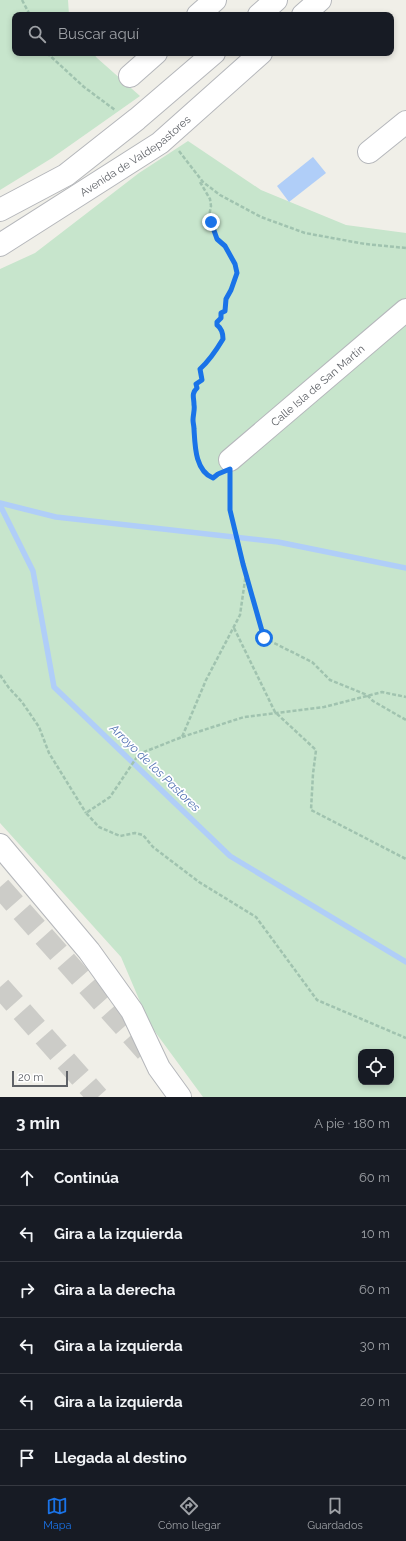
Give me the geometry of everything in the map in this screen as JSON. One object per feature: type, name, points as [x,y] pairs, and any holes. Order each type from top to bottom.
[{"type":"street","points":[[201,12],[215,0]]},
{"type":"street","points":[[262,12],[276,0]]},
{"type":"street","points":[[306,12],[320,0]]},
{"type":"street","points":[[130,76],[153,56]]},
{"type":"street","points":[[0,210],[66,175],[137,119],[210,56]]},
{"type":"street","name":"Avenida de Valdepastores","points":[[0,245],[160,143],[258,56]]},
{"type":"street","points":[[369,152],[406,122]]},
{"type":"street","name":"Calle Isla de San Martín","points":[[230,465],[406,310]]},
{"type":"street","points":[[0,844],[89,951],[132,1011],[159,1068],[180,1097]]},
{"type":"path","points":[[22,0],[28,12]]},
{"type":"path","points":[[50,56],[84,87],[114,110],[137,119]]},
{"type":"path","points":[[167,137],[203,182],[220,195],[261,217],[305,233],[376,245],[406,248]]},
{"type":"path","points":[[195,173],[210,199],[211,206],[209,216],[217,239],[228,250],[235,264],[237,273],[226,299],[225,311],[221,313],[221,318],[217,322],[217,325],[223,333],[223,339],[208,361],[200,369],[202,380],[196,384],[197,388],[192,396],[195,405],[193,422],[194,437],[198,458],[203,470],[208,476],[213,478],[230,465]]},
{"type":"path","points":[[230,465],[230,510],[243,564],[264,638],[312,662],[330,680],[367,695],[373,701],[406,720]]},
{"type":"path","points":[[182,737],[206,680],[240,615],[246,573],[243,564]]},
{"type":"path","points":[[234,627],[276,712],[316,750],[311,810],[406,859]]},
{"type":"path","points":[[0,675],[9,688],[22,702],[38,727],[49,753],[86,813],[99,827],[120,836],[135,833],[143,835],[153,847],[199,882],[256,917],[317,1000],[406,1038]]},
{"type":"path","points":[[86,813],[110,797],[139,754],[182,737],[244,717],[324,707],[382,692],[406,697]]},
{"type":"green space","points":[[0,0],[68,0],[69,12],[12,12],[12,56],[95,56],[140,96],[52,158],[0,190]]},
{"type":"green space","points":[[188,141],[261,190],[346,225],[406,233],[406,1097],[203,1097],[150,1025],[121,957],[0,823],[0,269],[35,253],[139,173]]},
{"type":"water","points":[[313,157],[326,173],[289,202],[277,186]]},
{"type":"waterway","points":[[0,503],[56,517],[278,542],[406,568]]},
{"type":"waterway","name":"Arroyo de los Pastores","points":[[0,505],[33,571],[54,687],[230,856],[406,962]]},
{"type":"tunnel","points":[[0,887],[151,1057]]},
{"type":"tunnel","points":[[0,987],[98,1097]]},
{"type":"route","points":[[211,222],[217,239],[228,250],[235,264],[237,273],[236,279],[226,299],[224,306],[225,311],[221,313],[221,318],[217,322],[217,325],[223,333],[223,339],[206,364],[200,369],[202,380],[196,384],[197,388],[192,396],[195,405],[193,422],[195,446],[196,453],[203,470],[208,476],[213,478],[230,469],[230,510],[243,564],[264,638]]}]
